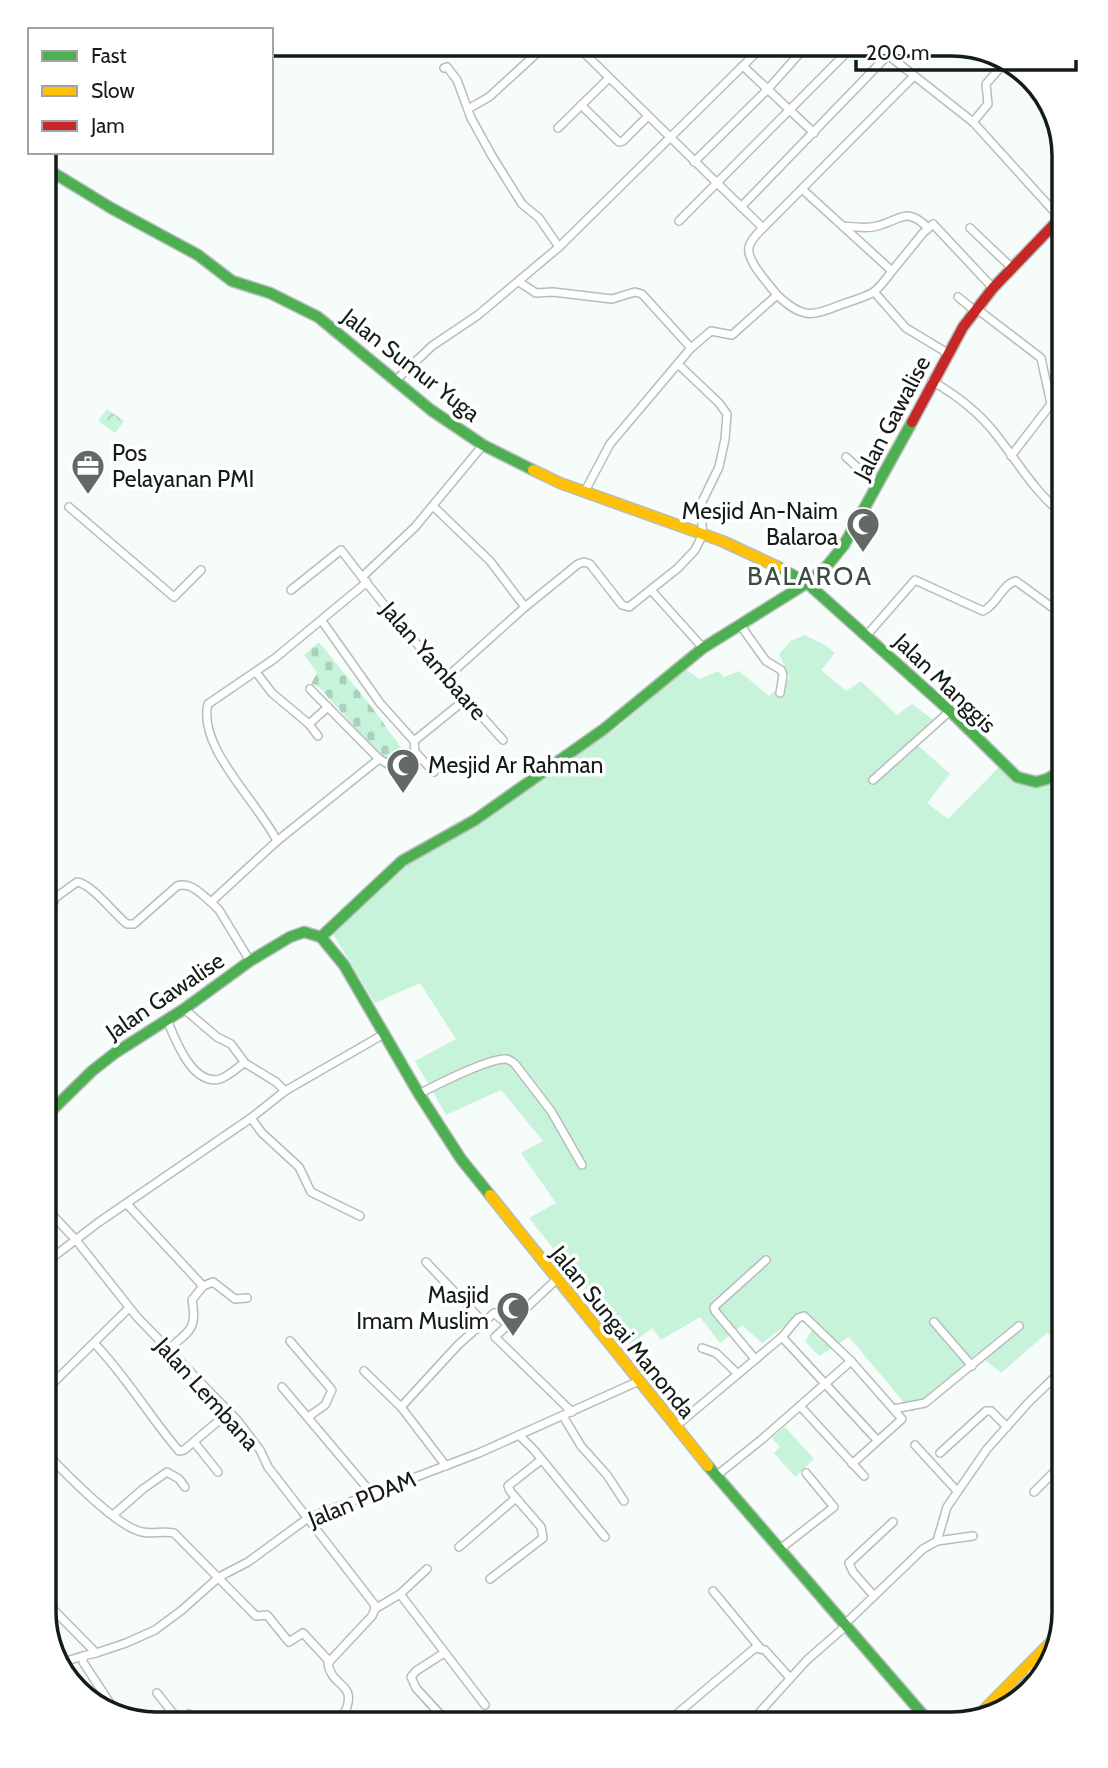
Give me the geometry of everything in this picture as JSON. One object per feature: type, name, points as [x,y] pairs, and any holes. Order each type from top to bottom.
[{"type":"street","points":[[468,109],[489,97],[534,56]]},
{"type":"street","points":[[587,56],[763,228]]},
{"type":"street","points":[[396,380],[432,346],[468,322],[559,247],[753,56]]},
{"type":"street","points":[[694,162],[797,56]]},
{"type":"street","points":[[679,221],[843,56]]},
{"type":"street","points":[[741,207],[887,56],[973,122],[1052,211]]},
{"type":"street","points":[[743,66],[814,133]]},
{"type":"street","points":[[444,68],[447,67],[457,80],[488,149],[522,204],[539,218],[559,247]]},
{"type":"street","points":[[973,122],[988,104],[986,84],[1000,68]]},
{"type":"street","points":[[913,77],[763,228],[754,238],[749,253],[756,268],[777,295],[798,310],[816,314],[875,293],[928,228],[935,225],[993,288]]},
{"type":"street","points":[[558,128],[609,78]]},
{"type":"street","points":[[581,105],[618,142],[623,141],[648,116]]},
{"type":"street","name":"Jalan Sumur Yuga","points":[[56,174],[110,208],[198,255],[232,281],[270,293],[318,317],[431,410],[483,445],[584,493],[703,534],[769,562],[807,583]]},
{"type":"street","points":[[802,189],[892,271]]},
{"type":"street","points":[[842,226],[876,227],[907,215],[914,216],[928,228]]},
{"type":"street","name":"Jalan Gawalise","points":[[56,1106],[101,1064],[250,961],[297,934],[313,933],[321,937],[402,861],[475,820],[586,742],[703,648],[807,583],[827,566],[844,545],[932,382],[976,310],[993,288],[1052,226]]},
{"type":"street","points":[[970,228],[1012,268]]},
{"type":"street","points":[[519,282],[537,293],[553,292],[612,299],[642,293],[691,348]]},
{"type":"street","points":[[875,293],[906,328],[949,354]]},
{"type":"street","points":[[584,493],[610,444],[691,348],[711,331],[732,335],[777,295]]},
{"type":"street","points":[[958,297],[1041,358],[1051,404],[1011,456]]},
{"type":"street","points":[[447,677],[525,607],[584,562],[590,564],[624,606],[629,607],[689,559],[703,534],[699,510],[719,467],[727,414],[719,402],[678,364]]},
{"type":"street","points":[[932,382],[974,410],[999,438],[1039,492],[1052,504]]},
{"type":"street","points":[[276,841],[268,823],[212,742],[205,718],[208,704],[256,672],[322,621],[409,534],[483,445]]},
{"type":"street","points":[[846,457],[866,475],[880,482]]},
{"type":"street","points":[[433,506],[490,561],[525,607]]},
{"type":"street","points":[[69,507],[174,597],[201,570]]},
{"type":"street","name":"Jalan Yambaare","points":[[291,590],[341,550],[401,625],[503,740]]},
{"type":"street","points":[[867,635],[915,580],[983,611],[989,608],[1011,582],[1016,581],[1052,607]]},
{"type":"street","name":"Jalan Manggis","points":[[807,583],[950,710],[1007,769],[1026,782],[1045,780],[1052,776]]},
{"type":"street","points":[[651,590],[703,648]]},
{"type":"street","points":[[322,621],[380,703],[414,741],[415,752],[434,772]]},
{"type":"street","points":[[741,625],[766,661],[781,670],[783,675],[780,693]]},
{"type":"street","points":[[256,672],[272,693],[309,724],[318,736]]},
{"type":"street","points":[[310,689],[379,759],[390,765],[410,758],[415,752]]},
{"type":"street","points":[[414,741],[466,699]]},
{"type":"street","points":[[309,724],[328,707]]},
{"type":"street","points":[[873,779],[950,710]]},
{"type":"street","points":[[211,902],[276,841],[379,759]]},
{"type":"street","points":[[56,899],[77,882],[86,883],[112,912],[127,924],[134,923],[177,886],[190,886],[211,902],[224,918],[250,961]]},
{"type":"street","name":"Jalan Sungai Manonda","points":[[321,937],[344,965],[461,1160],[716,1476],[919,1712]]},
{"type":"street","points":[[184,1009],[217,1037],[231,1044],[244,1063],[276,1082],[285,1091]]},
{"type":"street","points":[[167,1020],[191,1067],[211,1079],[222,1079],[244,1063]]},
{"type":"street","points":[[56,1255],[251,1118],[285,1091],[384,1034]]},
{"type":"street","points":[[419,1094],[464,1072],[509,1059],[551,1111],[582,1165]]},
{"type":"street","points":[[251,1118],[262,1133],[299,1167],[310,1191],[360,1216]]},
{"type":"street","points":[[127,1204],[203,1286]]},
{"type":"street","name":"Jalan Lembana","points":[[56,1219],[129,1308],[229,1412],[258,1447],[268,1467],[373,1602],[375,1609]]},
{"type":"street","points":[[755,1359],[714,1307],[766,1260]]},
{"type":"street","points":[[426,1262],[484,1322]]},
{"type":"street","points":[[556,1280],[495,1336],[496,1340],[568,1414],[581,1447],[607,1475],[624,1501]]},
{"type":"street","points":[[167,1350],[189,1331],[196,1316],[192,1300],[203,1286],[213,1282],[235,1299],[247,1298]]},
{"type":"street","points":[[56,1380],[129,1308]]},
{"type":"street","points":[[401,1407],[458,1345],[495,1313],[508,1325]]},
{"type":"street","points":[[676,1426],[782,1337],[798,1318],[806,1317],[852,1361],[902,1419],[852,1464]]},
{"type":"street","points":[[934,1322],[972,1366]]},
{"type":"street","points":[[894,1409],[925,1403],[1019,1326]]},
{"type":"street","points":[[782,1337],[877,1440]]},
{"type":"street","points":[[290,1341],[332,1391],[325,1405],[309,1417]]},
{"type":"street","points":[[94,1343],[119,1369],[138,1400],[178,1450],[182,1452],[229,1412]]},
{"type":"street","points":[[702,1348],[716,1353],[737,1373]]},
{"type":"street","points":[[716,1476],[852,1361]]},
{"type":"street","points":[[363,1371],[401,1407],[446,1466]]},
{"type":"street","points":[[937,1541],[944,1515],[987,1449],[1052,1380]]},
{"type":"street","name":"Jalan PDAM","points":[[69,1660],[126,1643],[155,1630],[308,1518],[446,1466],[639,1381]]},
{"type":"street","points":[[282,1387],[373,1494]]},
{"type":"street","points":[[800,1406],[864,1476]]},
{"type":"street","points":[[940,1453],[986,1411],[1007,1427]]},
{"type":"street","points":[[519,1435],[605,1537]]},
{"type":"street","points":[[194,1442],[218,1472]]},
{"type":"street","points":[[915,1445],[957,1492]]},
{"type":"street","points":[[490,1579],[543,1538],[541,1527],[508,1486],[541,1460]]},
{"type":"street","points":[[56,1462],[113,1515],[139,1532],[174,1533],[256,1616],[267,1615],[289,1642],[303,1633],[329,1661]]},
{"type":"street","points":[[113,1515],[167,1472],[179,1479],[185,1487]]},
{"type":"street","points":[[780,1549],[834,1507],[806,1473]]},
{"type":"street","points":[[1034,1492],[1052,1474]]},
{"type":"street","points":[[459,1547],[516,1498]]},
{"type":"street","points":[[874,1596],[853,1572],[849,1563],[893,1522]]},
{"type":"street","points":[[760,1712],[814,1653],[919,1552],[937,1541],[972,1536]]},
{"type":"street","points":[[345,1712],[349,1694],[332,1675],[327,1666],[329,1661],[372,1616],[375,1609],[400,1594],[427,1569]]},
{"type":"street","points":[[713,1591],[760,1648]]},
{"type":"street","points":[[400,1594],[485,1706]]},
{"type":"street","points":[[56,1612],[96,1653]]},
{"type":"street","points":[[679,1712],[754,1648],[765,1650],[790,1678]]},
{"type":"street","points":[[989,1705],[1045,1648]]},
{"type":"street","points":[[438,1712],[416,1688],[411,1677],[444,1653]]},
{"type":"street","points":[[83,1656],[86,1669],[107,1699]]},
{"type":"street","points":[[1027,1667],[1032,1672]]},
{"type":"street","points":[[157,1693],[171,1712]]},
{"type":"green space","points":[[107,409],[124,421],[115,433],[98,421]]},
{"type":"green space","points":[[805,635],[835,653],[821,670],[846,691],[861,681],[897,715],[912,704],[933,720],[913,741],[950,774],[927,803],[948,819],[1004,762],[1033,776],[1052,778],[1052,1335],[1047,1333],[1001,1373],[977,1353],[912,1412],[849,1337],[819,1356],[805,1341],[812,1330],[797,1317],[762,1343],[742,1325],[720,1343],[700,1317],[661,1340],[652,1328],[630,1345],[529,1218],[556,1203],[521,1153],[543,1141],[501,1090],[446,1115],[415,1061],[456,1039],[420,983],[375,1003],[333,934],[402,866],[490,817],[520,793],[617,728],[685,669],[700,679],[718,671],[724,677],[739,671],[769,696],[790,678],[779,654],[792,640]]},
{"type":"green space","points":[[319,642],[374,710],[404,752],[404,757],[387,760],[320,688],[311,684],[317,673],[304,655]]},
{"type":"green space","points":[[785,1427],[814,1459],[795,1477],[774,1453],[780,1447],[772,1438]]},
{"type":"traffic: fast","points":[[56,174],[111,208],[198,255],[232,281],[270,293],[318,317],[431,410],[483,445],[533,470]]},
{"type":"traffic: fast","points":[[321,937],[402,861],[475,820],[604,729],[703,648],[807,583],[827,566],[844,545],[912,422]]},
{"type":"traffic: fast","points":[[778,567],[807,583],[950,711],[1017,777],[1036,782],[1052,776]]},
{"type":"traffic: fast","points":[[56,1106],[115,1053],[184,1009],[250,961],[290,937],[304,932],[321,937],[344,965],[419,1094],[461,1159],[490,1195]]},
{"type":"traffic: fast","points":[[708,1466],[921,1712]]},
{"type":"traffic: slow","points":[[533,470],[560,483],[722,541],[778,567]]},
{"type":"traffic: slow","points":[[490,1195],[708,1466]]},
{"type":"traffic: slow","points":[[989,1705],[1045,1648]]},
{"type":"traffic: jam","points":[[912,422],[963,327],[993,288],[1052,227]]},
{"type":"place","name":"Pos Pelayanan PMI","points":[[88,496]]},
{"type":"place","name":"Mesjid An-Naim Balaroa","points":[[863,554]]},
{"type":"place","name":"Mesjid Ar Rahman","points":[[403,795]]},
{"type":"place","name":"Masjid Imam Muslim","points":[[513,1338]]},
{"type":"district","name":"BALAROA","points":[[810,576]]}]
